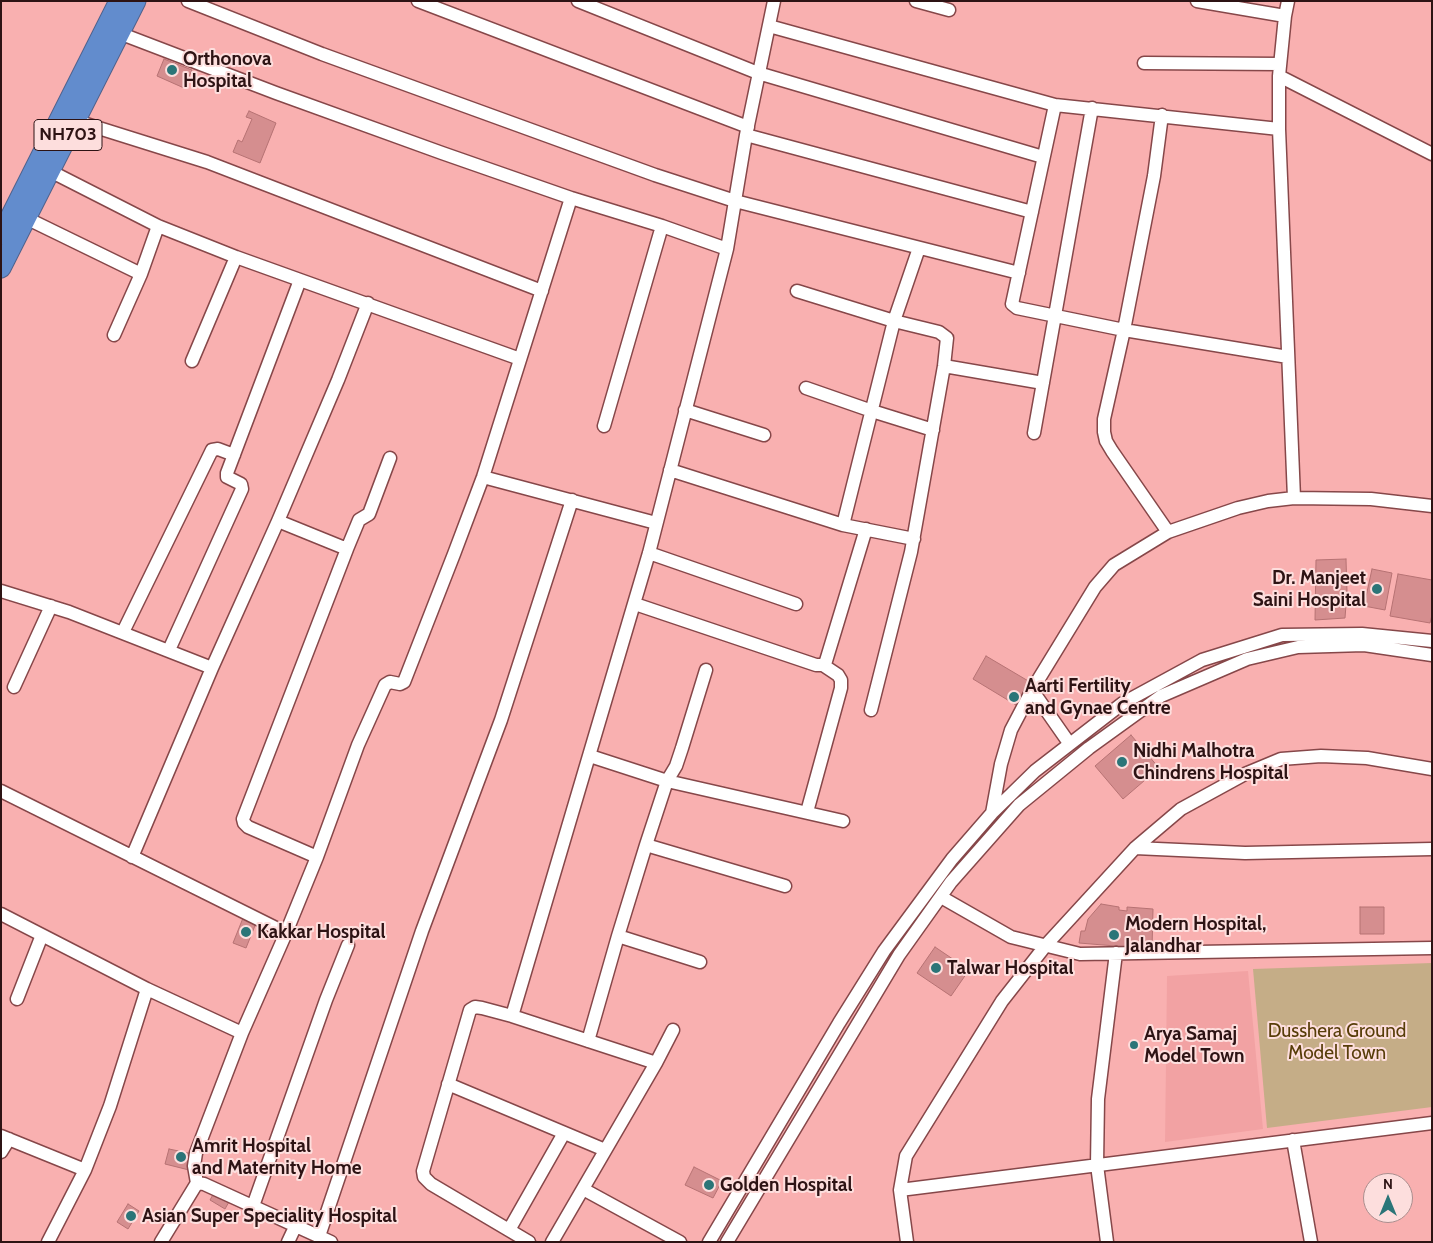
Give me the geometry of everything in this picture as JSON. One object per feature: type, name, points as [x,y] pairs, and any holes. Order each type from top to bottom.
[{"type":"highway","name":"NH703","points":[[5,234],[26,218],[50,171],[68,119],[119,1]]},
{"type":"highway","name":"NH703","points":[[1,268],[5,234],[136,1]]},
{"type":"street","points":[[188,1],[322,54],[655,175],[735,201],[1019,273]]},
{"type":"street","points":[[418,1],[747,131],[1032,212]]},
{"type":"street","points":[[578,1],[758,73],[1043,157]]},
{"type":"street","points":[[512,1016],[649,553],[727,249],[747,131],[774,1]]},
{"type":"street","points":[[916,1],[949,10]]},
{"type":"street","points":[[1197,1],[1285,16]]},
{"type":"street","points":[[1288,1],[1279,70],[1279,129],[1294,498]]},
{"type":"street","points":[[769,26],[1054,105],[1279,129]]},
{"type":"street","points":[[119,33],[285,97],[570,198],[662,226],[727,249]]},
{"type":"street","points":[[1144,63],[1279,70],[1432,154]]},
{"type":"street","points":[[1054,105],[1012,304],[1017,308],[1124,330],[1288,357]]},
{"type":"street","points":[[1034,433],[1092,108]]},
{"type":"street","points":[[1162,116],[1154,176],[1124,330],[1104,419],[1104,432],[1106,441],[1168,532]]},
{"type":"street","points":[[68,119],[231,171],[542,291]]},
{"type":"street","points":[[50,171],[158,226],[236,257],[520,359]]},
{"type":"street","points":[[161,1242],[197,1183],[194,1166],[196,1153],[242,1033],[317,857],[358,745],[385,684],[390,682],[400,684],[404,682],[483,476],[570,198]]},
{"type":"street","points":[[26,218],[141,274]]},
{"type":"street","points":[[114,335],[141,274],[158,226]]},
{"type":"street","points":[[604,426],[662,226]]},
{"type":"street","points":[[843,525],[894,321],[919,248]]},
{"type":"street","points":[[192,361],[236,257]]},
{"type":"street","points":[[169,650],[242,489],[241,484],[227,477],[227,473],[300,280]]},
{"type":"street","points":[[797,291],[894,321],[939,332],[947,338],[948,343],[914,539],[871,710]]},
{"type":"street","points":[[132,858],[212,668],[278,521],[338,380],[368,303]]},
{"type":"street","points":[[944,366],[1043,384]]},
{"type":"street","points":[[806,388],[933,430]]},
{"type":"street","points":[[685,410],[764,435]]},
{"type":"street","points":[[123,632],[212,450],[218,448],[234,455]]},
{"type":"street","points":[[317,857],[248,828],[244,824],[243,819],[347,549],[359,520],[369,514],[390,458]]},
{"type":"street","points":[[670,470],[843,525],[914,539]]},
{"type":"street","points":[[483,476],[656,523]]},
{"type":"street","points":[[992,813],[1001,764],[1011,730],[1032,690],[1096,587],[1114,565],[1168,532],[1238,508],[1268,501],[1294,498],[1371,499],[1432,506]]},
{"type":"street","points":[[319,1236],[422,931],[501,720],[572,500]]},
{"type":"street","points":[[278,521],[347,549]]},
{"type":"street","points":[[823,665],[826,661],[866,529]]},
{"type":"street","points":[[649,553],[796,604]]},
{"type":"street","points":[[1,590],[123,632],[212,668]]},
{"type":"street","points":[[635,604],[816,665],[823,665],[838,675],[841,680],[841,688],[807,812]]},
{"type":"street","points":[[14,687],[51,606]]},
{"type":"street","points":[[709,1242],[884,950],[952,859],[992,813],[1035,771],[1123,703],[1202,660],[1282,635],[1362,634],[1432,641]]},
{"type":"street","points":[[727,1242],[894,963],[951,882],[1019,805],[1089,748],[1161,696],[1247,659],[1298,647],[1364,646],[1432,655]]},
{"type":"street","points":[[588,1041],[646,845],[668,781],[676,766],[706,670]]},
{"type":"street","points":[[1032,690],[1069,743]]},
{"type":"street","points":[[590,756],[668,781],[843,821]]},
{"type":"street","points":[[907,1242],[900,1190],[906,1156],[1002,1001],[1046,946],[1135,848],[1181,809],[1245,774],[1281,759],[1321,756],[1367,758],[1432,769]]},
{"type":"street","points":[[1,791],[132,858],[286,933]]},
{"type":"street","points":[[646,845],[785,886]]},
{"type":"street","points":[[1135,848],[1246,853],[1432,849]]},
{"type":"street","points":[[940,897],[1011,937],[1080,954],[1432,948]]},
{"type":"street","points":[[1,914],[148,989],[242,1033]]},
{"type":"street","points":[[17,999],[42,935]]},
{"type":"street","points":[[618,936],[700,962]]},
{"type":"street","points":[[254,1206],[319,1018],[348,946]]},
{"type":"street","points":[[1107,1242],[1097,1165],[1098,1098],[1116,953]]},
{"type":"street","points":[[48,1242],[85,1170],[110,1106],[148,989]]},
{"type":"street","points":[[529,1242],[431,1184],[424,1177],[423,1171],[470,1010],[475,1007],[482,1008],[512,1016],[656,1063]]},
{"type":"street","points":[[552,1242],[656,1063],[673,1030]]},
{"type":"street","points":[[448,1084],[605,1150]]},
{"type":"street","points":[[900,1190],[1432,1123]]},
{"type":"street","points":[[509,1230],[564,1133]]},
{"type":"street","points":[[1,1152],[5,1137],[85,1170]]},
{"type":"street","points":[[1293,1140],[1312,1242]]},
{"type":"street","points":[[197,1183],[204,1184],[254,1206],[331,1242]]},
{"type":"street","points":[[583,1189],[680,1242]]},
{"type":"street","points":[[288,1242],[296,1225]]},
{"type":"shaded area","points":[[1248,971],[1263,1129],[1165,1142],[1167,976]]},
{"type":"green space","name":"Dusshera Ground Model Town","points":[[1432,963],[1432,1107],[1267,1128],[1253,969]]},
{"type":"building","points":[[164,59],[192,70],[184,88],[157,76]]},
{"type":"building","points":[[249,111],[276,123],[260,163],[233,152],[238,140],[242,142],[252,119],[246,117]]},
{"type":"building","points":[[1346,559],[1347,592],[1345,618],[1315,620],[1316,560]]},
{"type":"building","points":[[1372,569],[1392,573],[1385,610],[1364,606]]},
{"type":"building","points":[[1398,574],[1432,580],[1432,615],[1430,623],[1390,616]]},
{"type":"building","points":[[986,656],[1030,682],[1016,705],[973,679]]},
{"type":"building","points":[[1131,735],[1159,768],[1123,799],[1095,766]]},
{"type":"building","points":[[1101,904],[1119,907],[1119,910],[1127,911],[1127,907],[1153,909],[1152,949],[1079,943],[1081,931],[1085,931],[1088,919]]},
{"type":"building","points":[[1360,907],[1384,907],[1384,934],[1360,934]]},
{"type":"building","points":[[243,918],[256,923],[246,948],[233,943]]},
{"type":"building","points":[[935,947],[969,970],[951,996],[917,973]]},
{"type":"building","points":[[169,1149],[193,1154],[189,1170],[165,1164]]},
{"type":"building","points":[[694,1167],[722,1181],[713,1198],[685,1185]]},
{"type":"building","points":[[215,1191],[230,1200],[225,1209],[210,1200]]},
{"type":"building","points":[[128,1204],[139,1211],[128,1229],[117,1222]]},
{"type":"place","name":"Orthonova Hospital","points":[[172,70]]},
{"type":"place","name":"Dr. Manjeet Saini Hospital","points":[[1377,589]]},
{"type":"place","name":"Aarti Fertility and Gynae Centre","points":[[1014,697]]},
{"type":"place","name":"Nidhi Malhotra Chindrens Hospital","points":[[1122,762]]},
{"type":"place","name":"Kakkar Hospital","points":[[246,932]]},
{"type":"place","name":"Modern Hospital, Jalandhar","points":[[1114,935]]},
{"type":"place","name":"Talwar Hospital","points":[[936,968]]},
{"type":"place","name":"Arya Samaj Model Town","points":[[1134,1045]]},
{"type":"place","name":"Amrit Hospital and Maternity Home","points":[[181,1157]]},
{"type":"place","name":"Golden Hospital","points":[[709,1185]]},
{"type":"place","name":"Asian Super Speciality Hospital","points":[[131,1216]]}]
